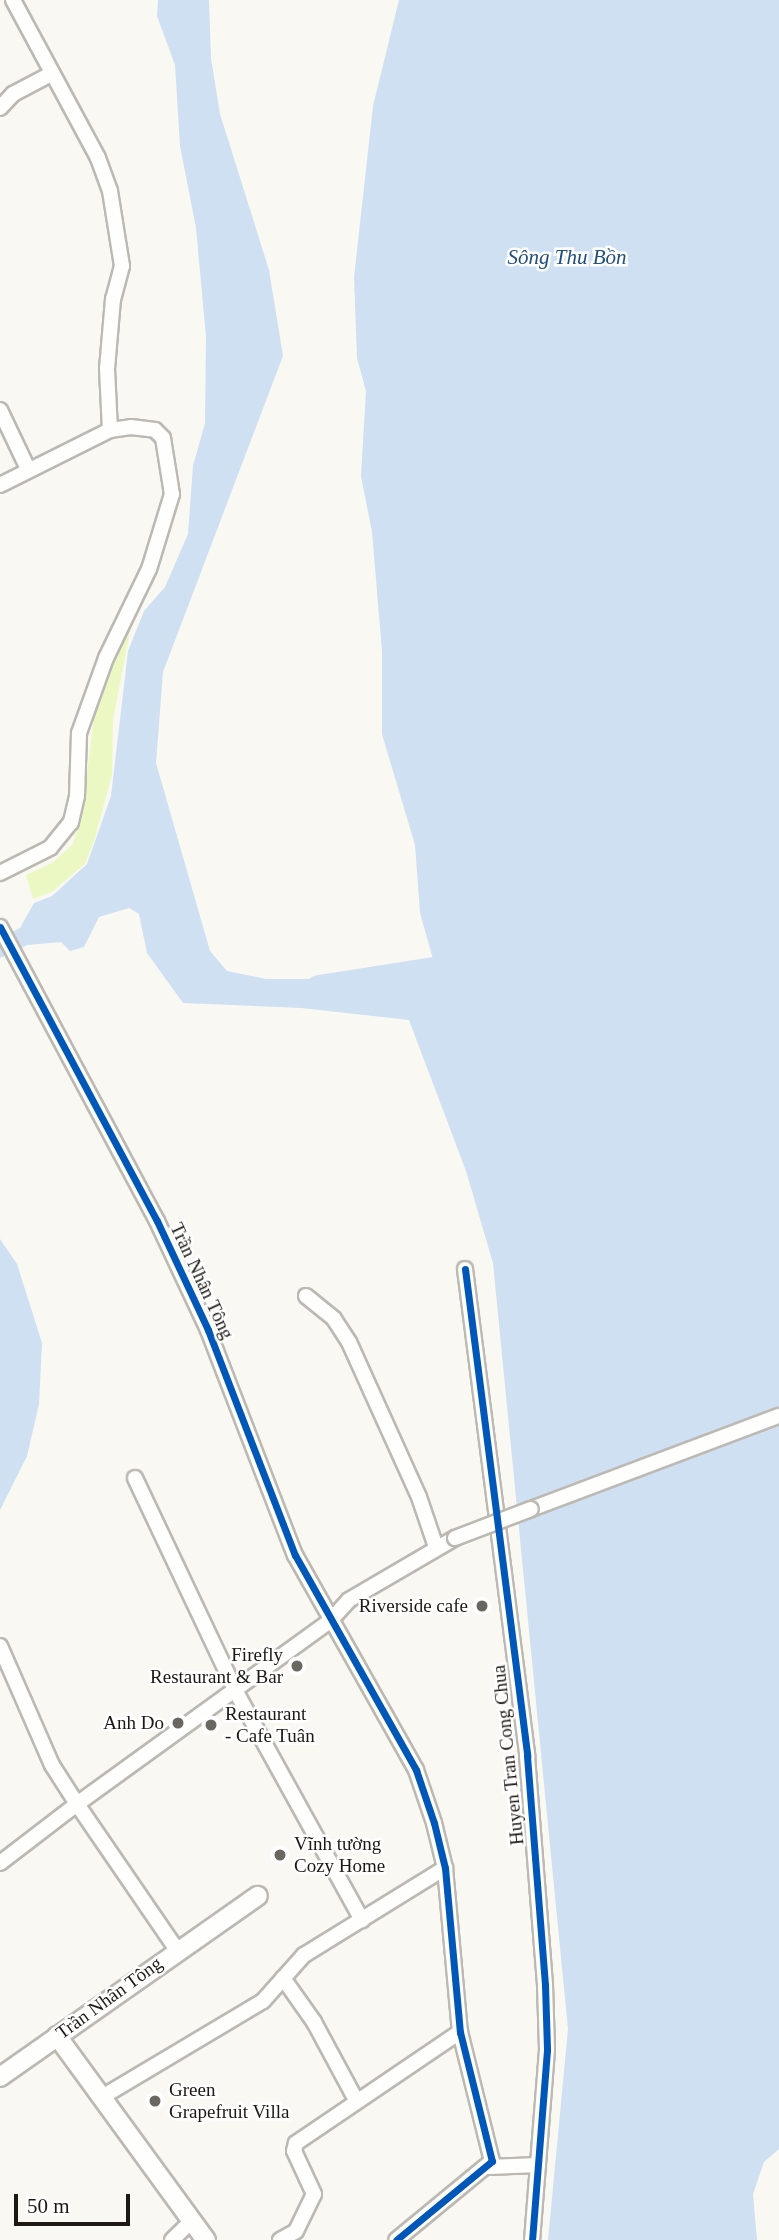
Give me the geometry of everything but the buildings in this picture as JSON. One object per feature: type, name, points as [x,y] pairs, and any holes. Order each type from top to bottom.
[{"type":"street","points":[[13,0],[98,158],[112,204],[122,266],[113,299],[107,369],[110,430]]},
{"type":"street","points":[[0,108],[13,94],[51,75]]},
{"type":"street","points":[[0,410],[28,469]]},
{"type":"street","points":[[0,485],[110,430],[155,430],[163,438],[172,494],[169,516],[79,733],[77,796],[71,822],[50,848],[0,873]]},
{"type":"street","name":"Trần Nhân Tông","points":[[0,927],[190,1290],[295,1555],[416,1770],[445,1868],[460,2032],[492,2153],[489,2167]]},
{"type":"street","name":"Huyen Tran Cong Chua","points":[[465,1269],[527,1756],[546,2024],[532,2240]]},
{"type":"street","points":[[306,1296],[334,1319],[349,1342],[419,1497],[436,1547]]},
{"type":"street","points":[[0,1863],[330,1620],[349,1600],[436,1547],[779,1416]]},
{"type":"street","points":[[135,1478],[235,1690],[362,1920]]},
{"type":"street","name":"Trần Nhân Tông","points":[[0,1646],[52,1765],[177,1950],[0,2077]]},
{"type":"street","points":[[102,2097],[263,2001],[304,1955],[445,1868]]},
{"type":"street","points":[[177,1950],[258,1896]]},
{"type":"street","points":[[283,1978],[314,2022],[356,2099]]},
{"type":"street","points":[[279,2240],[296,2231],[314,2194],[294,2147],[356,2099],[460,2032]]},
{"type":"street","points":[[57,2036],[206,2240]]},
{"type":"street","points":[[396,2240],[489,2167],[538,2165]]},
{"type":"street","points":[[172,2240],[192,2221]]},
{"type":"green space","points":[[126,620],[131,626],[113,720],[112,775],[95,838],[85,864],[52,892],[33,899],[26,875],[52,863],[72,845],[81,821],[96,701]]},
{"type":"water","name":"Sông Thu Bồn","points":[[158,0],[209,0],[211,58],[220,114],[269,270],[283,356],[163,672],[156,763],[210,951],[227,971],[266,979],[338,979],[392,990],[411,984],[433,959],[420,913],[415,845],[382,734],[382,651],[372,532],[361,476],[366,391],[357,358],[354,277],[373,106],[399,0],[779,0],[779,2149],[764,2162],[753,2194],[757,2240],[548,2240],[568,2029],[493,1263],[466,1171],[409,1020],[301,1008],[183,1003],[147,953],[139,914],[129,908],[99,917],[84,947],[70,951],[61,942],[27,945],[0,958],[0,938],[20,928],[34,903],[52,896],[87,864],[111,796],[128,651],[144,611],[165,587],[188,534],[193,466],[205,423],[206,337],[196,228],[180,146],[175,65],[157,16]]},
{"type":"water","points":[[0,1239],[17,1264],[42,1343],[39,1404],[27,1456],[0,1510]]},
{"type":"waterway","points":[[319,989],[459,967]]},
{"type":"cycle path","points":[[0,927],[157,1221],[208,1330],[295,1555],[416,1770],[434,1823],[445,1868],[460,2032],[492,2161],[396,2240]]},
{"type":"cycle path","points":[[465,1269],[527,1756],[545,1985],[547,2050],[532,2240]]},
{"type":"place","name":"Riverside cafe","points":[[482,1606]]},
{"type":"place","name":"Firefly Restaurant & Bar","points":[[297,1666]]},
{"type":"place","name":"Anh Do","points":[[178,1723]]},
{"type":"place","name":"Restaurant - Cafe Tuân","points":[[211,1725]]},
{"type":"place","name":"Vĩnh tường Cozy Home","points":[[280,1855]]},
{"type":"place","name":"Green Grapefruit Villa","points":[[155,2101]]}]
